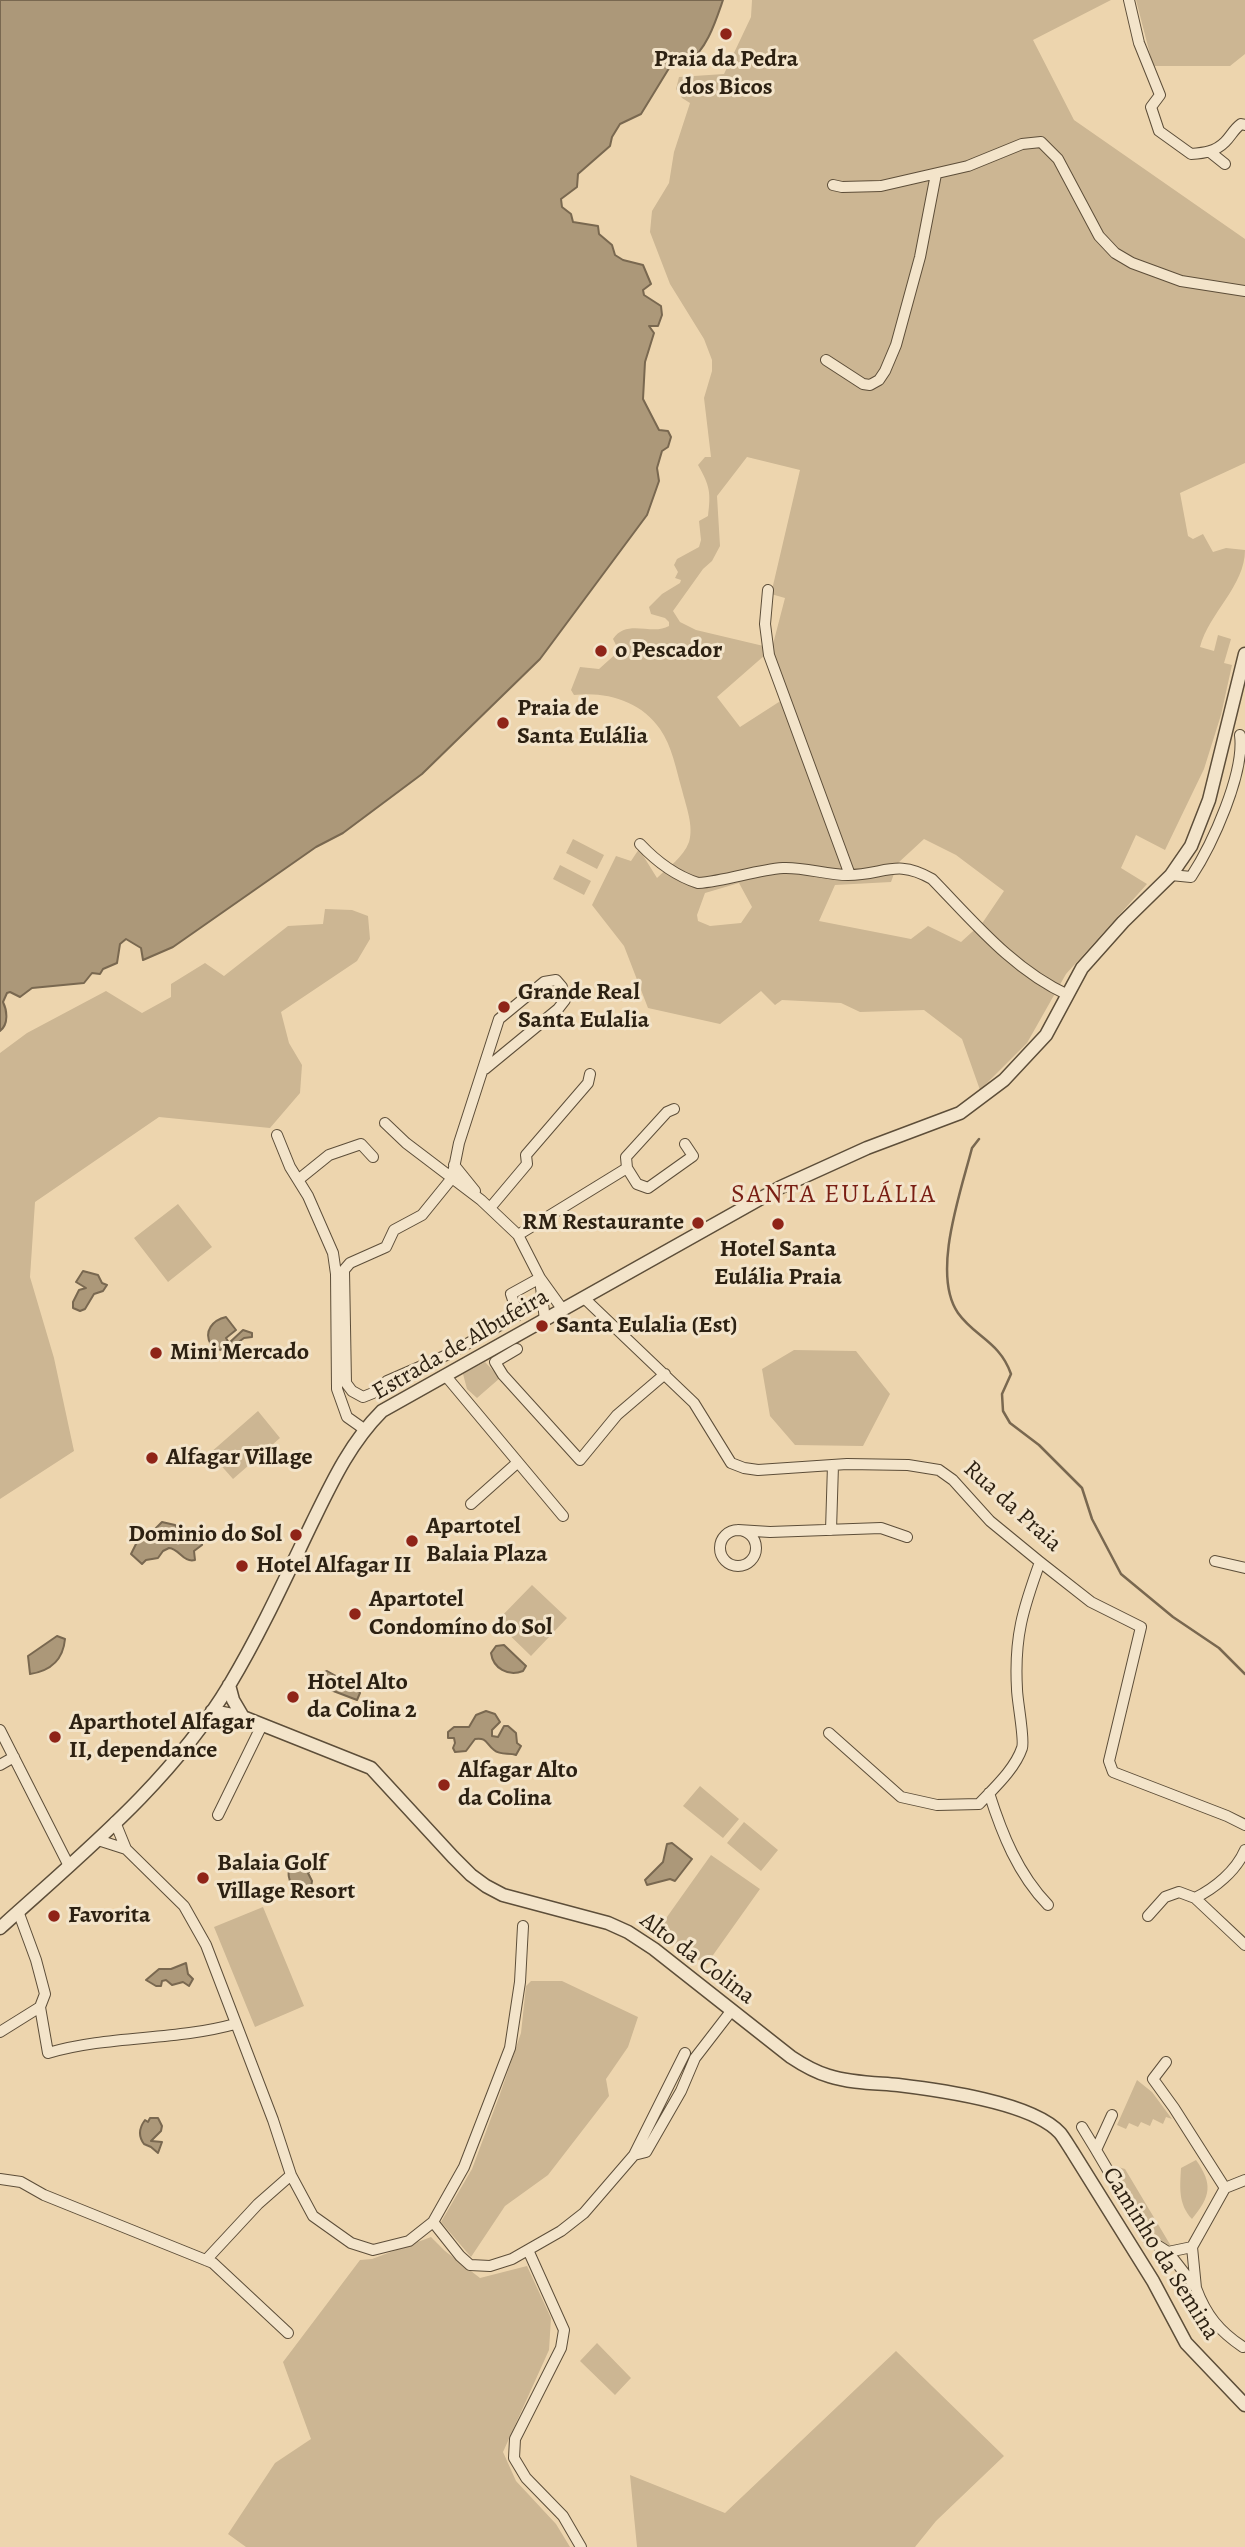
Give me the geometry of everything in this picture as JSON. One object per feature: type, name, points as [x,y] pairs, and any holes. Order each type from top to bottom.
[{"type":"street","points":[[1129,0],[1139,43],[1160,95],[1151,107],[1159,131],[1191,154],[1210,152],[1224,142],[1235,128],[1241,124],[1245,125]]},
{"type":"street","points":[[833,186],[881,186],[968,166],[1022,144],[1041,142],[1058,159],[1099,236],[1115,253],[1132,263],[1181,281],[1245,291]]},
{"type":"street","points":[[1210,152],[1225,164]]},
{"type":"street","points":[[826,360],[863,384],[870,385],[879,380],[886,371],[896,345],[920,257],[936,174]]},
{"type":"street","points":[[768,590],[765,624],[769,655],[850,875]]},
{"type":"street","name":"Estrada de Albufeira","points":[[0,1928],[116,1822],[169,1767],[212,1712],[272,1607],[335,1477],[364,1429],[382,1410],[781,1187],[867,1148],[960,1113],[1004,1080],[1046,1035],[1082,968],[1102,944],[1171,875],[1191,846],[1209,800],[1245,654]]},
{"type":"street","points":[[1171,875],[1191,877],[1207,852],[1233,787],[1242,747],[1240,735]]},
{"type":"street","points":[[640,844],[660,862],[686,879],[698,883],[782,868],[850,875],[894,868],[917,871],[932,879],[1016,964],[1043,983],[1068,995]]},
{"type":"street","points":[[485,1069],[558,1009],[565,1000],[562,987],[556,980],[544,982],[499,1019],[459,1143],[452,1178],[422,1215],[394,1230],[386,1247],[350,1263],[344,1270],[346,1383],[352,1391],[363,1397],[373,1394],[387,1381],[449,1354],[518,1315],[511,1294],[540,1278]]},
{"type":"street","points":[[490,1208],[527,1164],[526,1155],[588,1083],[590,1074]]},
{"type":"street","points":[[674,1109],[667,1112],[626,1157],[627,1168],[637,1184],[648,1188],[693,1156],[685,1144]]},
{"type":"street","points":[[385,1123],[406,1143],[481,1200],[518,1235],[540,1278],[563,1310]]},
{"type":"street","points":[[277,1135],[333,1253],[336,1274],[337,1389],[347,1417],[364,1429]]},
{"type":"street","points":[[299,1180],[329,1155],[361,1144],[373,1157]]},
{"type":"street","points":[[439,1168],[456,1165]]},
{"type":"street","points":[[456,1165],[481,1200]]},
{"type":"street","points":[[518,1235],[627,1168]]},
{"type":"street","points":[[540,1278],[545,1320]]},
{"type":"street","name":"Rua da Praia","points":[[584,1298],[694,1403],[731,1463],[758,1470],[833,1465],[908,1465],[939,1470],[953,1480],[990,1521],[1091,1602],[1141,1627],[1109,1761],[1113,1772],[1245,1825]]},
{"type":"street","points":[[517,1349],[495,1362],[503,1375],[580,1460],[617,1415],[665,1374]]},
{"type":"street","points":[[445,1375],[563,1516]]},
{"type":"street","points":[[471,1504],[517,1463]]},
{"type":"street","points":[[831,1530],[833,1465]]},
{"type":"street","points":[[770,1532],[760,1538],[748,1563],[739,1566],[727,1563],[720,1553],[721,1543],[728,1533],[738,1530],[770,1532],[881,1528],[907,1536]]},
{"type":"street","points":[[738,1530],[750,1535],[756,1546]]},
{"type":"street","points":[[829,1733],[901,1797],[937,1805],[979,1804],[1007,1773],[1023,1746],[1017,1688],[1016,1638],[1040,1562]]},
{"type":"street","points":[[1215,1562],[1245,1567]]},
{"type":"street","points":[[229,1685],[233,1700],[243,1717]]},
{"type":"street","name":"Alto da Colina","points":[[212,1712],[243,1717],[371,1768],[462,1866],[486,1886],[503,1895],[608,1923],[628,1932],[654,1949],[791,2057],[812,2070],[831,2077],[973,2097],[1029,2114],[1044,2122]]},
{"type":"street","points":[[218,1815],[262,1725]]},
{"type":"street","points":[[0,1730],[69,1866]]},
{"type":"street","points":[[0,1765],[15,1757]]},
{"type":"street","points":[[989,1793],[1007,1841],[1031,1887],[1048,1905]]},
{"type":"street","points":[[116,1822],[126,1849],[184,1906],[206,1945],[273,2120],[291,2175],[313,2216],[351,2243],[373,2249],[409,2241],[433,2222],[464,2167],[491,2104],[510,2048],[520,1982],[523,1926]]},
{"type":"street","points":[[98,1840],[126,1849]]},
{"type":"street","points":[[1195,1898],[1226,1877],[1245,1850]]},
{"type":"street","points":[[1148,1916],[1166,1897],[1179,1892],[1195,1898],[1245,1945]]},
{"type":"street","points":[[18,1911],[45,1994],[40,2007],[48,2053],[75,2045],[211,2031],[235,2024]]},
{"type":"street","points":[[0,2032],[40,2007]]},
{"type":"street","points":[[634,2155],[646,2152],[681,2091],[695,2058],[732,2010]]},
{"type":"street","points":[[433,2222],[470,2265],[490,2266],[512,2259],[561,2231],[584,2213],[634,2155],[685,2053]]},
{"type":"street","points":[[1167,2062],[1153,2079],[1225,2188]]},
{"type":"street","points":[[1096,2150],[1112,2115]]},
{"type":"street","name":"Caminho da Semina","points":[[1044,2122],[1059,2132],[1072,2151],[1153,2281],[1186,2343],[1245,2405]]},
{"type":"street","points":[[1082,2127],[1149,2240],[1168,2252],[1196,2288]]},
{"type":"street","points":[[206,2260],[258,2204],[291,2175]]},
{"type":"street","points":[[0,2179],[21,2182],[44,2194],[214,2263],[288,2333]]},
{"type":"street","points":[[1243,2347],[1223,2334],[1203,2306],[1196,2288],[1192,2247],[1225,2188],[1245,2180]]},
{"type":"street","points":[[1168,2252],[1192,2247]]},
{"type":"street","points":[[528,2250],[564,2330],[561,2348],[515,2439],[514,2458],[526,2478],[564,2516],[581,2547]]},
{"type":"shaded area","points":[[0,0],[723,0],[701,50],[686,63],[671,65],[641,114],[620,124],[610,146],[578,174],[577,187],[561,199],[562,207],[571,214],[573,222],[598,226],[599,234],[612,245],[615,255],[643,265],[651,284],[643,290],[644,295],[661,306],[662,315],[658,326],[649,326],[654,333],[645,362],[643,399],[659,430],[668,431],[671,437],[668,447],[662,451],[657,468],[659,481],[647,515],[540,659],[422,774],[343,833],[316,847],[173,947],[143,960],[141,948],[126,939],[120,944],[117,963],[103,969],[100,974],[92,973],[84,983],[32,988],[20,997],[7,993],[3,1002],[6,1021],[0,1031]]},
{"type":"shaded area","points":[[752,0],[1111,0],[1033,40],[1074,120],[1245,239],[1245,463],[1180,493],[1188,536],[1193,539],[1203,534],[1213,552],[1226,548],[1245,550],[1239,576],[1200,647],[1214,651],[1218,635],[1231,639],[1224,663],[1232,665],[1221,715],[1204,769],[1165,850],[1136,835],[1121,868],[1147,884],[1066,974],[1027,1043],[980,1090],[962,1039],[924,1010],[860,1012],[841,1003],[782,1000],[775,1005],[761,991],[720,1024],[648,1008],[624,946],[592,905],[616,856],[631,861],[639,849],[657,878],[683,853],[689,842],[689,816],[668,743],[660,729],[643,711],[622,700],[598,695],[574,695],[571,690],[580,667],[599,669],[619,651],[613,639],[619,633],[632,628],[662,629],[669,626],[665,618],[651,614],[649,607],[662,594],[680,583],[681,580],[675,578],[678,572],[674,565],[677,559],[699,547],[699,521],[708,516],[709,490],[698,465],[705,457],[711,457],[704,398],[712,371],[712,360],[704,339],[670,284],[650,232],[652,211],[669,183],[674,152],[690,103],[682,98],[676,89],[679,77],[724,74],[751,17]],"holes":[[[747,457],[800,470],[771,594],[785,598],[772,648],[696,630],[680,622],[673,611],[703,569],[712,561],[720,546],[717,496]],[[765,655],[782,700],[740,727],[717,697]],[[924,839],[956,855],[1004,891],[983,922],[961,942],[928,926],[911,939],[819,921],[835,885],[891,882],[898,863]],[[739,883],[752,907],[741,923],[710,926],[698,921],[697,915],[705,893]]]},
{"type":"shaded area","points":[[1136,0],[1245,0],[1245,54],[1230,66],[1153,66]]},
{"type":"shaded area","points":[[573,839],[604,855],[597,869],[566,853]]},
{"type":"shaded area","points":[[560,865],[591,881],[584,895],[553,879]]},
{"type":"shaded area","points":[[325,909],[352,910],[368,916],[370,939],[357,961],[281,1012],[289,1043],[302,1065],[300,1093],[270,1128],[159,1117],[35,1202],[30,1277],[54,1358],[74,1451],[0,1499],[0,1053],[27,1033],[106,991],[142,1013],[171,997],[171,984],[205,963],[224,976],[288,926],[323,924]]},
{"type":"shaded area","points":[[178,1204],[212,1247],[168,1282],[134,1238]]},
{"type":"shaded area","points":[[83,1271],[98,1275],[102,1283],[107,1285],[103,1291],[94,1294],[85,1309],[80,1311],[73,1308],[73,1302],[79,1290],[86,1288],[76,1282]]},
{"type":"shaded area","points":[[226,1317],[236,1330],[226,1338],[229,1343],[243,1330],[252,1333],[252,1337],[244,1338],[228,1350],[220,1350],[211,1345],[208,1335],[213,1323]]},
{"type":"shaded area","points":[[794,1350],[856,1351],[890,1394],[863,1446],[795,1445],[770,1416],[762,1369]]},
{"type":"shaded area","points":[[485,1362],[500,1378],[477,1398],[467,1389],[463,1374]]},
{"type":"shaded area","points":[[258,1411],[280,1438],[233,1479],[210,1453]]},
{"type":"shaded area","points":[[162,1522],[175,1525],[185,1536],[197,1537],[202,1542],[194,1551],[195,1560],[187,1560],[169,1548],[158,1558],[146,1560],[142,1564],[131,1554],[140,1536],[148,1533],[155,1542],[160,1541],[155,1529]]},
{"type":"shaded area","points":[[532,1585],[567,1618],[531,1656],[496,1622]]},
{"type":"shaded area","points":[[57,1636],[65,1639],[58,1659],[44,1670],[30,1674],[28,1656]]},
{"type":"shaded area","points":[[504,1645],[526,1666],[523,1671],[507,1672],[495,1663],[491,1653],[496,1646]]},
{"type":"shaded area","points":[[327,1671],[336,1676],[341,1685],[357,1688],[360,1693],[357,1700],[315,1684],[318,1675]]},
{"type":"shaded area","points":[[486,1711],[495,1714],[500,1722],[492,1730],[492,1736],[498,1737],[504,1726],[516,1733],[517,1743],[521,1746],[516,1755],[497,1752],[484,1740],[479,1739],[475,1739],[466,1751],[455,1752],[454,1738],[448,1738],[448,1732],[454,1727],[469,1727],[476,1715]]},
{"type":"shaded area","points":[[700,1786],[739,1819],[723,1838],[683,1806]]},
{"type":"shaded area","points":[[744,1822],[778,1850],[761,1871],[727,1843]]},
{"type":"shaded area","points":[[672,1843],[692,1859],[675,1881],[670,1879],[647,1885],[645,1880],[663,1862],[667,1844]]},
{"type":"shaded area","points":[[711,1855],[760,1889],[706,1965],[657,1931]]},
{"type":"shaded area","points":[[297,1858],[302,1864],[309,1860],[314,1866],[308,1873],[312,1881],[311,1888],[305,1889],[300,1882],[300,1892],[292,1885],[289,1876],[290,1867]]},
{"type":"shaded area","points":[[263,1907],[304,2006],[255,2027],[214,1927]]},
{"type":"shaded area","points":[[186,1963],[188,1974],[193,1979],[189,1986],[183,1982],[172,1985],[166,1980],[162,1981],[161,1986],[156,1986],[146,1980],[159,1969],[171,1969]]},
{"type":"shaded area","points":[[531,1981],[562,1981],[638,2017],[628,2047],[606,2079],[609,2096],[548,2175],[505,2206],[471,2257],[441,2222],[472,2169],[521,2033],[526,1986]]},
{"type":"shaded area","points":[[1137,2080],[1152,2092],[1172,2119],[1166,2117],[1163,2124],[1153,2119],[1150,2126],[1141,2122],[1138,2127],[1129,2123],[1126,2129],[1117,2125]]},
{"type":"shaded area","points":[[150,2118],[158,2118],[162,2126],[161,2131],[151,2141],[162,2142],[158,2153],[144,2144],[141,2138],[141,2126]]},
{"type":"shaded area","points":[[1196,2160],[1205,2176],[1208,2190],[1192,2219],[1182,2201],[1181,2168]]},
{"type":"shaded area","points":[[1113,2169],[1125,2169],[1171,2246],[1163,2242],[1147,2224]]},
{"type":"shaded area","points":[[431,2237],[480,2278],[527,2266],[551,2318],[549,2350],[503,2452],[516,2481],[556,2524],[570,2547],[246,2547],[228,2534],[275,2463],[311,2439],[283,2362],[360,2260],[372,2259]]},
{"type":"shaded area","points":[[597,2343],[631,2378],[615,2395],[580,2361]]},
{"type":"shaded area","points":[[896,2351],[1004,2456],[936,2521],[915,2547],[637,2547],[630,2475],[725,2513]]},
{"type":"waterway","points":[[979,1139],[972,1148],[956,1209],[947,1277],[950,1296],[958,1313],[994,1347],[1011,1374],[1002,1394],[1003,1411],[1010,1423],[1039,1445],[1082,1488],[1092,1519],[1121,1574],[1173,1617],[1219,1648],[1245,1674]]},
{"type":"place","name":"Praia da Pedra dos Bicos","points":[[726,34]]},
{"type":"place","name":"o Pescador","points":[[601,651]]},
{"type":"place","name":"Praia de Santa Eulália","points":[[503,723]]},
{"type":"place","name":"Grande Real Santa Eulalia","points":[[504,1007]]},
{"type":"place","name":"RM Restaurante","points":[[698,1223]]},
{"type":"place","name":"Hotel Santa Eulália Praia","points":[[778,1224]]},
{"type":"place","name":"Santa Eulalia (Est)","points":[[542,1326]]},
{"type":"place","name":"Mini Mercado","points":[[156,1353]]},
{"type":"place","name":"Alfagar Village","points":[[152,1458]]},
{"type":"place","name":"Dominio do Sol","points":[[296,1535]]},
{"type":"place","name":"Apartotel Balaia Plaza","points":[[412,1541]]},
{"type":"place","name":"Hotel Alfagar II","points":[[242,1566]]},
{"type":"place","name":"Apartotel Condomíno do Sol","points":[[355,1614]]},
{"type":"place","name":"Hotel Alto da Colina 2","points":[[293,1697]]},
{"type":"place","name":"Aparthotel Alfagar II, dependance","points":[[55,1737]]},
{"type":"place","name":"Alfagar Alto da Colina","points":[[444,1785]]},
{"type":"place","name":"Balaia Golf Village Resort","points":[[203,1878]]},
{"type":"place","name":"Favorita","points":[[54,1916]]},
{"type":"district","name":"SANTA EULÁLIA","points":[[834,1196]]}]
